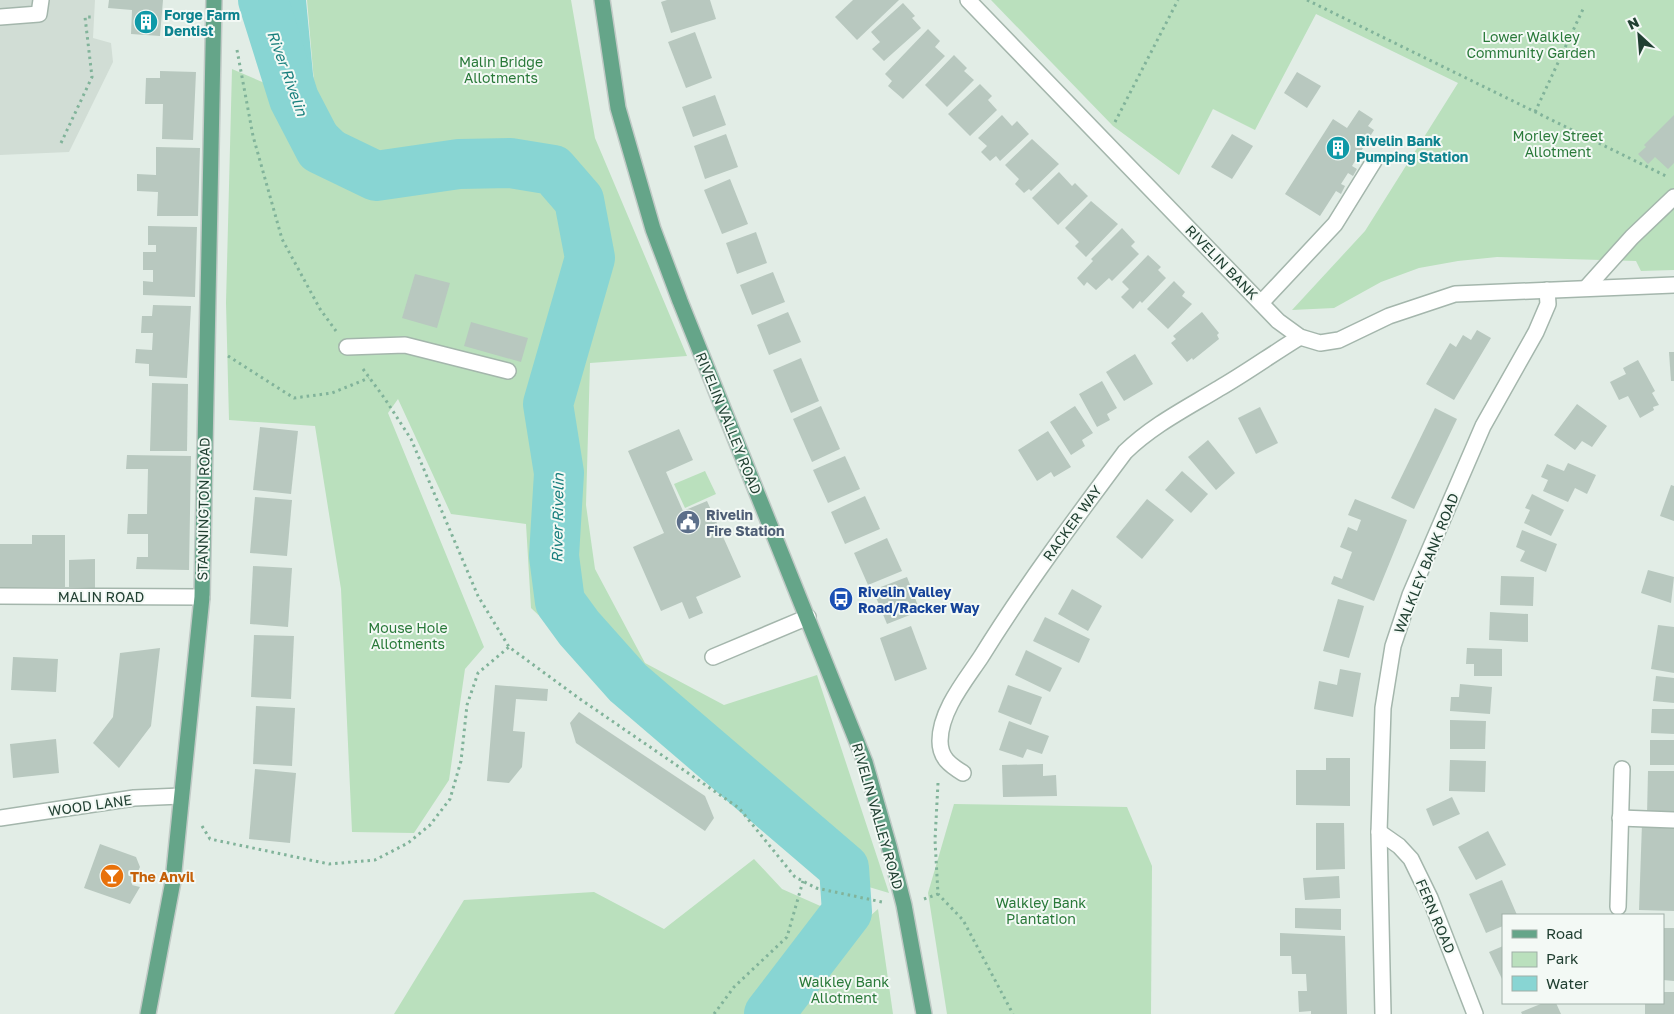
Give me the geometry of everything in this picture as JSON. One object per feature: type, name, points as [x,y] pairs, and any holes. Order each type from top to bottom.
[{"type":"main road","name":"STANNINGTON ROAD","points":[[148,1014],[173,881],[202,597],[214,0]]},
{"type":"main road","name":"RIVELIN VALLEY ROAD","points":[[602,0],[618,108],[653,229],[680,301],[865,762],[904,906],[924,1014]]},
{"type":"street","points":[[0,17],[39,14],[41,0]]},
{"type":"street","name":"RIVELIN BANK","points":[[968,0],[1278,321],[1300,337],[1320,342],[1339,340],[1389,316],[1455,294],[1547,290]]},
{"type":"street","points":[[1261,303],[1335,224],[1374,161]]},
{"type":"street","points":[[1587,287],[1632,237],[1674,197]]},
{"type":"street","points":[[1547,290],[1674,285]]},
{"type":"street","name":"WALKLEY BANK ROAD","points":[[1383,1014],[1379,832],[1383,708],[1393,646],[1410,594],[1483,426],[1536,332],[1548,304],[1547,290]]},
{"type":"street","name":"RACKER WAY","points":[[963,773],[946,762],[940,742],[944,719],[956,695],[1030,581],[1125,452],[1144,434],[1171,415],[1219,389],[1300,337]]},
{"type":"street","points":[[347,347],[404,344],[508,371]]},
{"type":"street","name":"MALIN ROAD","points":[[0,596],[202,597]]},
{"type":"street","points":[[713,657],[808,617]]},
{"type":"street","points":[[1618,907],[1622,769]]},
{"type":"street","name":"WOOD LANE","points":[[0,818],[134,798],[181,796]]},
{"type":"street","points":[[1620,818],[1674,820]]},
{"type":"street","name":"FERN ROAD","points":[[1379,832],[1399,846],[1411,859],[1430,898],[1475,1014]]},
{"type":"path","points":[[1105,142],[1178,0]]},
{"type":"path","points":[[1307,0],[1674,180]]},
{"type":"path","points":[[1535,112],[1584,7]]},
{"type":"path","points":[[61,143],[92,77],[85,17],[94,17]]},
{"type":"path","points":[[236,48],[253,136],[282,239],[320,310],[410,439],[478,596],[509,647],[580,699],[739,808],[795,877],[816,888],[872,900]]},
{"type":"path","points":[[206,342],[294,398],[332,394],[369,378]]},
{"type":"path","points":[[181,796],[210,839],[329,864],[375,860],[408,843],[430,825],[450,799],[461,761],[467,705],[478,673],[509,647]]},
{"type":"path","points":[[938,781],[935,840],[938,894],[963,920],[1013,1014]]},
{"type":"path","points":[[714,1014],[734,988],[787,937],[803,881]]},
{"type":"shaded area","points":[[0,0],[95,0],[93,38],[111,43],[113,62],[69,152],[0,155]]},
{"type":"green space","points":[[307,0],[571,0],[595,138],[687,356],[590,363],[586,505],[595,569],[645,663],[724,705],[817,675],[889,893],[815,871],[734,784],[605,678],[531,608],[526,524],[451,514],[398,399],[388,413],[484,647],[465,669],[449,780],[414,833],[352,832],[341,589],[315,426],[229,420],[226,303],[232,69],[316,105]]},
{"type":"green space","name":"Morley Street Allotment","points":[[991,0],[1674,0],[1674,270],[1641,271],[1636,261],[1497,257],[1458,261],[1419,268],[1381,282],[1334,308],[1292,310],[1365,231],[1458,83],[1316,14],[1255,130],[1213,109],[1179,175],[1113,126]]},
{"type":"green space","points":[[705,471],[716,494],[685,508],[674,484]]},
{"type":"green space","name":"Walkley Bank Plantation","points":[[954,804],[1127,807],[1152,866],[1151,1014],[947,1014],[928,893]]},
{"type":"green space","name":"Walkley Bank Allotment","points":[[754,859],[782,889],[861,924],[878,909],[893,1014],[394,1014],[464,900],[594,892],[664,929]]},
{"type":"water","points":[[257,0],[306,0],[316,106],[344,133],[315,154],[271,59]]},
{"type":"building","name":"Forge Farm Dentist","points":[[109,0],[163,0],[160,36],[131,34],[132,10],[108,8]]},
{"type":"building","points":[[667,0],[710,0],[716,19],[671,33],[661,2]]},
{"type":"building","points":[[853,0],[899,0],[857,40],[835,17]]},
{"type":"building","points":[[903,3],[915,16],[912,18],[921,28],[884,61],[872,49],[880,42],[871,32]]},
{"type":"building","points":[[928,29],[940,41],[935,47],[945,56],[903,99],[888,86],[892,81],[885,74]]},
{"type":"building","points":[[695,32],[712,78],[686,88],[668,42]]},
{"type":"building","points":[[954,55],[967,68],[964,71],[974,80],[947,107],[925,85]]},
{"type":"building","points":[[160,71],[196,72],[193,140],[162,139],[163,104],[145,104],[146,78],[160,78]]},
{"type":"building","points":[[1297,72],[1321,86],[1307,108],[1284,93]]},
{"type":"building","points":[[980,84],[992,96],[988,100],[997,110],[970,136],[948,114]]},
{"type":"building","points":[[715,95],[726,125],[693,137],[682,107]]},
{"type":"building","name":"Rivelin Bank Pumping Station","points":[[1359,110],[1373,119],[1368,126],[1374,130],[1352,166],[1357,169],[1353,176],[1348,173],[1341,184],[1345,186],[1341,194],[1336,191],[1320,216],[1285,194],[1333,119],[1347,128]]},
{"type":"building","points":[[1002,115],[1012,126],[1017,121],[1029,134],[1000,161],[996,156],[990,161],[981,152],[987,146],[978,138]]},
{"type":"building","points":[[1674,115],[1674,163],[1668,169],[1655,157],[1648,164],[1638,154],[1646,147],[1644,145]]},
{"type":"building","points":[[726,134],[738,167],[705,179],[694,146]]},
{"type":"building","points":[[1232,134],[1253,146],[1232,179],[1211,167]]},
{"type":"building","points":[[1032,139],[1059,164],[1031,191],[1029,189],[1024,193],[1015,184],[1019,179],[1005,165]]},
{"type":"building","points":[[156,147],[200,148],[198,216],[157,216],[158,192],[137,191],[137,174],[156,175]]},
{"type":"building","points":[[1059,172],[1072,186],[1075,183],[1088,196],[1058,225],[1032,198]]},
{"type":"building","points":[[730,179],[748,224],[722,234],[704,190]]},
{"type":"building","points":[[1091,201],[1118,224],[1086,257],[1075,246],[1079,242],[1065,228]]},
{"type":"building","points":[[148,226],[197,227],[195,297],[143,295],[143,281],[153,282],[153,270],[143,270],[143,252],[156,252],[156,245],[148,245]]},
{"type":"building","points":[[1122,228],[1135,242],[1131,246],[1139,254],[1112,281],[1109,278],[1096,290],[1087,282],[1084,286],[1077,278],[1093,261],[1091,259]]},
{"type":"building","points":[[756,232],[767,263],[737,274],[726,243]]},
{"type":"building","points":[[1148,255],[1161,267],[1158,270],[1166,278],[1142,303],[1140,301],[1133,309],[1121,297],[1129,289],[1122,282]]},
{"type":"building","points":[[773,272],[785,302],[752,315],[740,285]]},
{"type":"building","points":[[415,274],[450,283],[437,328],[402,318]]},
{"type":"building","points":[[1174,281],[1185,292],[1182,296],[1192,304],[1168,329],[1147,309]]},
{"type":"building","points":[[153,305],[191,306],[187,378],[149,376],[149,364],[135,363],[136,349],[152,350],[153,333],[141,333],[142,316],[152,316]]},
{"type":"building","points":[[788,312],[801,342],[769,355],[757,325]]},
{"type":"building","points":[[1202,312],[1219,333],[1217,335],[1219,339],[1193,360],[1192,358],[1187,362],[1171,343],[1176,339],[1173,336]]},
{"type":"building","points":[[471,322],[528,338],[521,362],[464,346]]},
{"type":"building","points":[[1477,330],[1491,338],[1454,400],[1426,384],[1450,343],[1456,347],[1463,335],[1471,340]]},
{"type":"building","points":[[1669,352],[1674,352],[1674,381],[1671,381]]},
{"type":"building","points":[[1135,354],[1153,384],[1124,401],[1106,372]]},
{"type":"building","points":[[801,358],[819,401],[791,413],[773,370]]},
{"type":"building","points":[[1638,360],[1655,391],[1652,393],[1659,405],[1653,407],[1654,410],[1640,418],[1628,396],[1619,400],[1610,382],[1626,374],[1623,368]]},
{"type":"building","points":[[1102,381],[1117,408],[1107,414],[1110,420],[1097,427],[1079,394]]},
{"type":"building","points":[[152,383],[188,384],[187,451],[150,451]]},
{"type":"building","points":[[1577,404],[1607,426],[1592,447],[1582,441],[1575,450],[1554,435]]},
{"type":"building","points":[[821,406],[840,449],[812,462],[793,419]]},
{"type":"building","points":[[1075,406],[1093,433],[1082,440],[1085,446],[1071,455],[1050,422]]},
{"type":"building","points":[[1260,407],[1278,443],[1256,454],[1238,418]]},
{"type":"building","points":[[1435,408],[1457,419],[1414,509],[1391,498]]},
{"type":"building","points":[[260,427],[298,431],[291,494],[253,490]]},
{"type":"building","name":"Rivelin Fire Station","points":[[679,429],[693,460],[666,472],[683,511],[707,501],[741,577],[696,597],[703,613],[689,619],[682,602],[661,611],[633,547],[664,533],[628,451]]},
{"type":"building","points":[[1048,431],[1071,467],[1054,477],[1051,472],[1037,481],[1018,450]]},
{"type":"building","points":[[1208,440],[1235,473],[1216,490],[1188,457]]},
{"type":"building","points":[[127,455],[191,456],[189,570],[136,569],[137,557],[148,557],[148,534],[127,534],[128,514],[147,514],[148,469],[126,469]]},
{"type":"building","points":[[845,456],[860,489],[828,503],[813,470]]},
{"type":"building","points":[[1568,463],[1596,475],[1587,494],[1575,488],[1568,502],[1543,491],[1548,480],[1541,477],[1547,464],[1564,471]]},
{"type":"building","points":[[1182,471],[1208,494],[1191,513],[1165,490]]},
{"type":"building","points":[[1671,485],[1674,486],[1674,521],[1660,516]]},
{"type":"building","points":[[1532,494],[1564,510],[1551,536],[1524,523],[1530,510],[1525,508]]},
{"type":"building","points":[[865,496],[880,529],[845,544],[831,512]]},
{"type":"building","points":[[255,497],[292,500],[287,556],[250,553]]},
{"type":"building","points":[[1147,499],[1174,520],[1142,559],[1116,537]]},
{"type":"building","points":[[1355,499],[1407,520],[1374,601],[1331,584],[1334,576],[1342,579],[1352,552],[1340,547],[1348,527],[1357,531],[1361,520],[1348,515]]},
{"type":"building","points":[[1522,530],[1557,544],[1546,572],[1520,561],[1525,551],[1516,547]]},
{"type":"building","points":[[32,535],[65,535],[65,587],[0,587],[0,544],[32,544]]},
{"type":"building","points":[[887,538],[902,571],[868,585],[854,553]]},
{"type":"building","points":[[95,559],[95,588],[69,587],[69,560]]},
{"type":"building","points":[[253,566],[292,568],[288,627],[250,624]]},
{"type":"building","points":[[1648,570],[1674,577],[1671,603],[1641,593]]},
{"type":"building","points":[[1501,576],[1534,577],[1533,606],[1500,605]]},
{"type":"building","points":[[907,577],[920,611],[887,624],[873,590]]},
{"type":"building","points":[[1072,589],[1102,606],[1088,631],[1058,614]]},
{"type":"building","points":[[1338,599],[1364,606],[1349,658],[1323,651]]},
{"type":"building","points":[[1490,612],[1528,614],[1528,642],[1489,640]]},
{"type":"building","points":[[1045,617],[1090,639],[1079,663],[1033,641]]},
{"type":"building","points":[[1658,625],[1674,627],[1674,673],[1651,669]]},
{"type":"building","points":[[911,626],[927,669],[895,681],[880,638]]},
{"type":"building","points":[[254,635],[294,636],[291,699],[251,697]]},
{"type":"building","points":[[160,648],[151,726],[119,768],[93,743],[113,717],[120,653]]},
{"type":"building","points":[[1467,648],[1502,649],[1502,676],[1474,676],[1474,664],[1466,664]]},
{"type":"building","points":[[1026,650],[1062,668],[1050,692],[1015,675]]},
{"type":"building","points":[[13,657],[58,659],[56,692],[11,690]]},
{"type":"building","points":[[1340,669],[1361,673],[1353,717],[1314,709],[1319,681],[1337,685]]},
{"type":"building","points":[[1656,676],[1674,678],[1674,703],[1653,701]]},
{"type":"building","points":[[1460,684],[1492,687],[1490,714],[1450,711],[1451,697],[1459,697]]},
{"type":"building","points":[[495,685],[548,689],[547,701],[516,699],[513,731],[525,732],[522,767],[509,783],[487,781]]},
{"type":"building","points":[[1008,685],[1042,697],[1031,725],[998,712]]},
{"type":"building","points":[[256,706],[295,708],[292,766],[253,764]]},
{"type":"building","points":[[1652,709],[1674,709],[1674,734],[1651,733]]},
{"type":"building","points":[[579,712],[705,796],[714,818],[705,831],[576,743],[570,723]]},
{"type":"building","points":[[1450,720],[1486,721],[1485,749],[1450,749]]},
{"type":"building","points":[[1009,721],[1049,736],[1042,754],[1027,749],[1023,758],[999,750]]},
{"type":"building","points":[[56,739],[59,773],[13,778],[10,744]]},
{"type":"building","points":[[1650,740],[1674,740],[1674,765],[1650,765]]},
{"type":"building","points":[[1326,758],[1350,758],[1350,806],[1296,805],[1296,770],[1326,770]]},
{"type":"building","points":[[1450,760],[1486,761],[1485,792],[1449,791]]},
{"type":"building","points":[[1043,764],[1043,776],[1056,775],[1057,796],[1003,797],[1002,765]]},
{"type":"building","points":[[255,769],[296,773],[290,843],[249,839]]},
{"type":"building","points":[[1648,771],[1674,771],[1674,816],[1647,815]]},
{"type":"building","points":[[1452,797],[1460,814],[1433,826],[1426,809]]},
{"type":"building","points":[[1316,823],[1344,823],[1345,869],[1316,870]]},
{"type":"building","points":[[1642,823],[1674,824],[1674,911],[1639,910]]},
{"type":"building","points":[[1488,831],[1506,865],[1476,880],[1458,847]]},
{"type":"building","name":"The Anvil","points":[[100,844],[136,857],[140,867],[132,885],[140,887],[130,904],[84,888]]},
{"type":"building","points":[[1339,876],[1340,898],[1305,900],[1303,878]]},
{"type":"building","points":[[1502,880],[1517,914],[1502,914],[1502,926],[1486,933],[1469,894]]},
{"type":"building","points":[[1295,908],[1341,909],[1341,930],[1295,928]]},
{"type":"building","points":[[1664,928],[1674,928],[1674,981],[1664,980]]},
{"type":"building","points":[[1280,933],[1345,936],[1347,1014],[1299,1012],[1298,991],[1307,991],[1306,974],[1292,974],[1291,956],[1280,956]]},
{"type":"building","points":[[1502,946],[1502,979],[1489,952]]},
{"type":"building","points":[[1664,992],[1674,992],[1674,1014],[1645,1014],[1645,1004],[1664,1004]]},
{"type":"building","points":[[1541,1004],[1556,1004],[1561,1014],[1522,1014],[1521,1012]]},
{"type":"waterway","name":"River Rivelin","points":[[263,0],[294,99],[320,149],[376,176],[459,164],[510,163],[553,170],[579,200],[590,258],[548,404],[559,473],[554,556],[560,602],[579,628],[628,683],[844,868],[847,912],[769,1014]]},
{"type":"place","name":"Forge Farm Dentist","points":[[146,22]]},
{"type":"place","name":"Rivelin Bank Pumping Station","points":[[1338,148]]},
{"type":"place","name":"Rivelin Fire Station","points":[[688,522]]},
{"type":"place","name":"Rivelin Valley Road/Racker Way","points":[[841,599]]},
{"type":"place","name":"The Anvil","points":[[112,876]]},
{"type":"park label","name":"Lower Walkley Community Garden","points":[[1531,44]]},
{"type":"park label","name":"Malin Bridge Allotments","points":[[501,69]]},
{"type":"park label","name":"Mouse Hole Allotments","points":[[408,636]]}]
